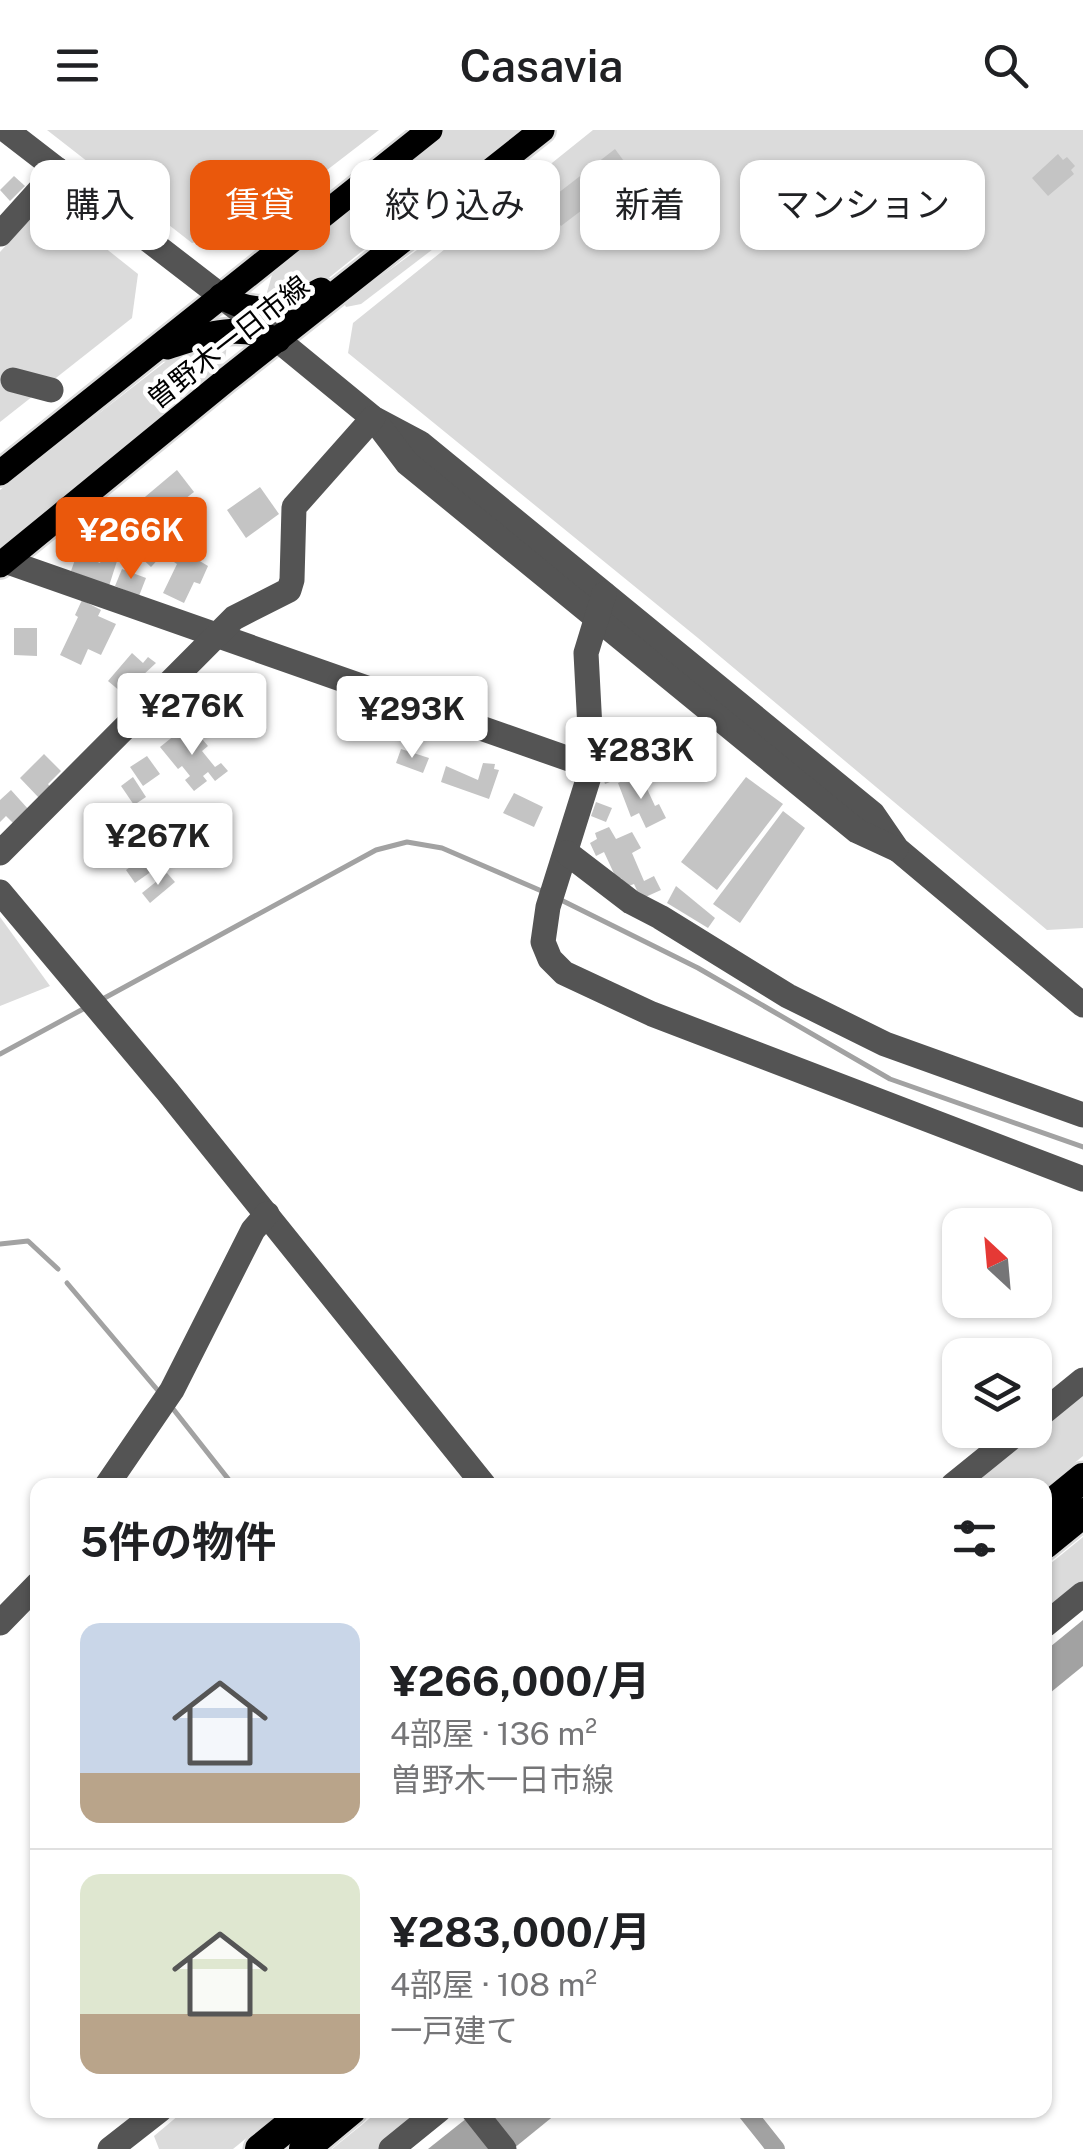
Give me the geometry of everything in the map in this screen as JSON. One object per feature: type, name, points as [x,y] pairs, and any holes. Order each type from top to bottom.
[{"type":"highway","points":[[1052,1504],[1083,1478]]},
{"type":"highway","points":[[1052,1538],[1083,1513]]},
{"type":"highway","points":[[260,2149],[298,2118]]},
{"type":"highway","points":[[304,2149],[341,2118]]},
{"type":"main road","name":"曽野木一日市線","points":[[0,473],[430,130]]},
{"type":"main road","name":"曽野木一日市線","points":[[2,563],[542,130]]},
{"type":"main road","points":[[220,296],[259,310],[277,308],[303,302],[359,276]]},
{"type":"main road","points":[[149,353],[218,331],[259,332],[278,340]]},
{"type":"street","points":[[6,130],[45,160]]},
{"type":"street","points":[[0,234],[30,201]]},
{"type":"street","points":[[161,250],[374,418],[420,442],[600,606],[873,814],[897,849],[1080,998]]},
{"type":"street","points":[[13,380],[51,390]]},
{"type":"street","points":[[0,853],[234,618],[288,590],[292,580],[294,507],[374,418]]},
{"type":"street","points":[[2,563],[592,767]]},
{"type":"street","points":[[600,606],[586,653],[592,767],[548,907],[543,942],[550,959],[564,973],[652,1014],[1083,1178]]},
{"type":"street","points":[[566,856],[631,902],[788,996],[898,1049],[1083,1116]]},
{"type":"street","points":[[0,892],[267,1214],[478,1478]]},
{"type":"street","points":[[111,1478],[172,1390],[254,1230],[267,1214]]},
{"type":"street","points":[[1052,1405],[1083,1380]]},
{"type":"street","points":[[962,1478],[999,1448]]},
{"type":"street","points":[[0,1624],[30,1592]]},
{"type":"street","points":[[1052,1619],[1083,1594]]},
{"type":"street","points":[[110,2149],[150,2118]]},
{"type":"street","points":[[391,2149],[429,2118]]},
{"type":"street","points":[[479,2118],[504,2149]]},
{"type":"shaded area","points":[[47,130],[379,130],[330,168],[330,160],[190,160],[190,241],[170,226],[170,160],[85,160]]},
{"type":"shaded area","points":[[444,130],[528,130],[490,160],[406,160]]},
{"type":"shaded area","points":[[593,130],[1083,130],[1083,928],[1047,930],[698,638],[348,353],[353,323],[444,250],[560,250],[560,160],[556,160]]},
{"type":"shaded area","points":[[350,205],[350,250],[364,250],[316,288],[265,299],[272,275],[294,250],[330,250],[330,221]]},
{"type":"shaded area","points":[[30,219],[30,250],[108,250],[138,274],[132,318],[0,422],[0,252]]},
{"type":"shaded area","points":[[417,250],[432,250],[361,304],[346,307],[344,303]]},
{"type":"shaded area","points":[[226,340],[223,363],[209,381],[0,546],[0,490],[178,352]]},
{"type":"shaded area","points":[[0,917],[50,986],[0,1006]]},
{"type":"shaded area","points":[[1083,1387],[1083,1456],[1052,1481],[1052,1478],[972,1478],[1008,1448],[1052,1448],[1052,1412]]},
{"type":"shaded area","points":[[1083,1537],[1083,1585],[1052,1610],[1052,1562]]},
{"type":"shaded area","points":[[1083,1620],[1083,1666],[1052,1691],[1052,1645]]},
{"type":"shaded area","points":[[175,2118],[271,2118],[233,2149],[159,2149],[154,2136]]},
{"type":"shaded area","points":[[370,2118],[413,2118],[380,2149],[332,2149]]},
{"type":"shaded area","points":[[467,2118],[551,2118],[513,2149],[428,2149]]},
{"type":"building","points":[[615,149],[623,160],[601,160]]},
{"type":"building","points":[[1058,154],[1075,166],[1071,170],[1074,174],[1048,196],[1032,178]]},
{"type":"building","points":[[14,176],[25,186],[10,201],[0,190]]},
{"type":"building","points":[[580,176],[580,212],[561,226],[560,225],[560,192]]},
{"type":"building","points":[[177,470],[194,492],[155,522],[139,502]]},
{"type":"building","points":[[260,487],[279,514],[246,538],[227,510]]},
{"type":"building","points":[[149,539],[164,553],[151,567],[136,553]]},
{"type":"building","points":[[180,549],[208,566],[200,584],[194,582],[184,603],[163,593]]},
{"type":"building","points":[[77,554],[100,563],[103,556],[117,561],[109,586],[71,571]]},
{"type":"building","points":[[122,569],[146,578],[139,596],[115,586]]},
{"type":"building","points":[[82,600],[101,610],[98,616],[116,624],[101,655],[88,649],[81,665],[60,655]]},
{"type":"building","points":[[14,628],[37,628],[37,656],[14,655]]},
{"type":"building","points":[[132,653],[143,663],[148,657],[156,663],[142,676],[145,678],[140,685],[133,679],[121,692],[108,681]]},
{"type":"building","points":[[184,688],[209,709],[199,721],[174,699]]},
{"type":"building","points":[[185,727],[193,736],[197,733],[208,746],[202,751],[215,767],[221,763],[228,771],[215,781],[208,772],[203,776],[207,781],[194,791],[185,780],[190,776],[182,766],[178,769],[160,747]]},
{"type":"building","points":[[401,749],[429,758],[423,773],[396,763]]},
{"type":"building","points":[[620,752],[629,755],[637,771],[605,784],[601,771],[608,765],[605,760]]},
{"type":"building","points":[[44,754],[61,771],[40,799],[20,778]]},
{"type":"building","points":[[147,756],[160,774],[143,786],[130,767]]},
{"type":"building","points":[[483,763],[495,764],[494,769],[499,770],[489,799],[441,782],[446,766],[478,780]]},
{"type":"building","points":[[634,776],[636,781],[642,778],[655,806],[659,804],[666,818],[646,828],[639,813],[631,817],[618,783]]},
{"type":"building","points":[[133,777],[146,797],[134,805],[121,786]]},
{"type":"building","points":[[746,777],[783,804],[717,890],[681,862]]},
{"type":"building","points":[[11,790],[29,810],[14,824],[6,816],[0,822],[0,800]]},
{"type":"building","points":[[514,793],[543,807],[534,827],[503,813]]},
{"type":"building","points":[[596,802],[612,808],[606,822],[591,816]]},
{"type":"building","points":[[783,811],[805,828],[740,923],[713,904]]},
{"type":"building","points":[[120,813],[134,833],[108,852],[93,832]]},
{"type":"building","points":[[609,827],[616,839],[632,832],[641,848],[632,853],[644,881],[654,876],[661,890],[641,899],[634,884],[626,887],[621,878],[617,880],[604,852],[596,856],[590,843],[597,839],[595,833]]},
{"type":"building","points":[[150,853],[159,866],[135,883],[126,870]]},
{"type":"building","points":[[167,873],[175,882],[150,903],[142,893]]},
{"type":"building","points":[[676,886],[715,918],[708,928],[667,903]]},
{"type":"waterway","points":[[99,1001],[376,850],[407,842],[442,848],[544,892]]},
{"type":"waterway","points":[[559,899],[698,968],[890,1079],[1083,1147]]},
{"type":"waterway","points":[[0,1054],[85,1008]]},
{"type":"waterway","points":[[0,1244],[28,1241],[58,1269]]},
{"type":"waterway","points":[[67,1283],[160,1393]]},
{"type":"waterway","points":[[170,1405],[227,1478]]},
{"type":"waterway","points":[[751,2118],[776,2149]]}]
